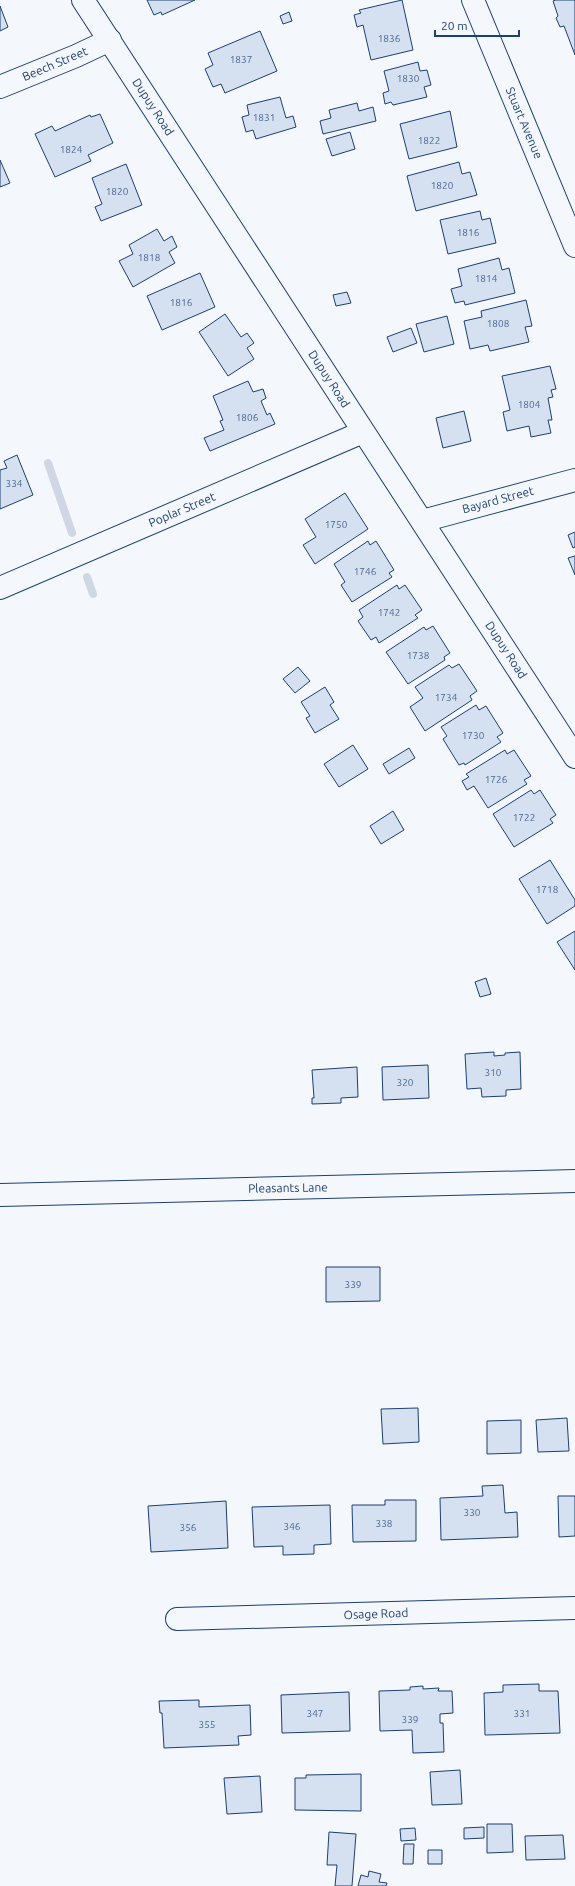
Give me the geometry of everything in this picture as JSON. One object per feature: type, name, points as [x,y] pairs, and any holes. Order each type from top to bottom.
[{"type":"street","name":"Dupuy Road","points":[[83,0],[575,757]]},
{"type":"street","name":"Stuart Avenue","points":[[473,0],[575,246]]},
{"type":"street","name":"Beech Street","points":[[0,88],[110,40]]},
{"type":"street","name":"Poplar Street","points":[[0,588],[363,432]]},
{"type":"street","name":"Bayard Street","points":[[422,521],[575,480]]},
{"type":"street","name":"Pleasants Lane","points":[[0,1195],[575,1181]]},
{"type":"street","name":"Osage Road","points":[[177,1620],[575,1608]]},
{"type":"building","points":[[147,0],[195,0],[162,15],[161,12],[154,15]]},
{"type":"building","points":[[402,0],[413,50],[371,60],[363,25],[357,27],[354,15],[361,13],[359,10]]},
{"type":"building","points":[[575,0],[575,55],[564,26],[560,27],[556,18],[558,16],[553,1]]},
{"type":"building","points":[[0,6],[8,27],[0,31]]},
{"type":"building","points":[[289,12],[292,21],[283,24],[280,16]]},
{"type":"building","points":[[260,31],[277,71],[225,93],[221,84],[213,87],[205,69],[213,65],[208,53]]},
{"type":"building","points":[[418,62],[420,71],[427,70],[431,85],[424,87],[427,97],[393,105],[391,102],[385,104],[383,93],[389,91],[384,71]]},
{"type":"building","points":[[280,97],[286,118],[293,116],[296,127],[256,139],[253,130],[246,132],[242,117],[249,115],[247,105]]},
{"type":"building","points":[[357,103],[359,111],[373,107],[376,121],[323,134],[320,121],[331,118],[329,110]]},
{"type":"building","points":[[450,111],[457,147],[409,159],[400,124]]},
{"type":"building","points":[[100,114],[113,143],[88,155],[91,161],[55,177],[35,134],[52,126],[55,131],[90,115],[91,117]]},
{"type":"building","points":[[350,132],[355,149],[332,156],[326,139]]},
{"type":"building","points":[[0,160],[10,183],[0,187]]},
{"type":"building","points":[[459,162],[462,174],[470,172],[477,195],[416,211],[407,176]]},
{"type":"building","points":[[126,164],[142,205],[101,221],[95,207],[102,204],[92,178]]},
{"type":"building","points":[[480,211],[482,220],[490,218],[496,243],[448,254],[440,220]]},
{"type":"building","points":[[157,229],[164,241],[172,236],[177,247],[169,252],[175,263],[133,287],[119,261],[133,254],[129,245]]},
{"type":"building","points":[[499,258],[502,270],[509,268],[515,293],[465,305],[464,301],[455,303],[451,289],[462,286],[458,269]]},
{"type":"building","points":[[200,273],[215,307],[162,330],[147,296]]},
{"type":"building","points":[[347,292],[351,303],[336,306],[333,295]]},
{"type":"building","points":[[526,300],[532,326],[525,327],[529,342],[490,351],[488,345],[470,349],[464,321],[482,317],[481,311]]},
{"type":"building","points":[[225,314],[241,337],[247,333],[254,343],[247,348],[254,359],[228,376],[199,332]]},
{"type":"building","points":[[447,316],[454,344],[424,352],[416,324]]},
{"type":"building","points":[[411,328],[417,343],[393,352],[387,337]]},
{"type":"building","points":[[550,366],[556,389],[551,390],[553,397],[548,398],[552,420],[548,420],[551,433],[531,437],[529,426],[507,431],[503,412],[510,410],[502,376]]},
{"type":"building","points":[[248,381],[253,392],[263,389],[266,398],[261,401],[267,415],[270,413],[275,424],[210,451],[204,438],[224,430],[220,421],[223,420],[213,396]]},
{"type":"building","points":[[464,411],[471,441],[443,448],[436,418]]},
{"type":"building","points":[[17,455],[33,495],[0,509],[0,470],[7,468],[4,461]]},
{"type":"building","points":[[345,493],[368,529],[315,564],[303,545],[316,537],[305,519]]},
{"type":"building","points":[[575,532],[575,547],[573,548],[568,535]]},
{"type":"building","points":[[368,541],[370,545],[376,541],[394,570],[389,573],[392,577],[352,602],[341,585],[345,582],[334,564]]},
{"type":"building","points":[[575,556],[575,575],[568,558]]},
{"type":"building","points":[[397,585],[399,589],[405,585],[422,610],[415,615],[418,618],[379,643],[376,637],[371,640],[358,621],[363,617],[359,610]]},
{"type":"building","points":[[433,626],[450,653],[444,657],[445,660],[408,684],[386,652],[424,627],[426,630]]},
{"type":"building","points":[[459,664],[477,691],[470,696],[472,700],[425,731],[410,707],[423,698],[415,687],[449,665],[452,668]]},
{"type":"building","points":[[298,667],[310,681],[295,693],[283,679]]},
{"type":"building","points":[[325,687],[334,702],[330,705],[339,719],[315,733],[306,718],[310,716],[301,702]]},
{"type":"building","points":[[476,705],[479,710],[486,706],[503,733],[497,737],[501,742],[465,765],[464,763],[459,765],[443,739],[447,736],[441,727]]},
{"type":"building","points":[[353,745],[368,769],[339,787],[324,764]]},
{"type":"building","points":[[409,748],[415,758],[389,774],[383,764]]},
{"type":"building","points":[[505,750],[507,754],[514,750],[531,776],[524,780],[527,784],[488,808],[474,786],[467,790],[462,781],[469,777],[466,774]]},
{"type":"building","points":[[531,790],[534,794],[540,790],[556,815],[550,819],[553,823],[514,847],[493,814]]},
{"type":"building","points":[[393,811],[404,830],[381,844],[370,826]]},
{"type":"building","points":[[550,860],[575,900],[575,906],[547,924],[519,879]]},
{"type":"building","points":[[575,931],[575,970],[557,942]]},
{"type":"building","points":[[486,978],[491,994],[480,997],[475,982]]},
{"type":"building","points":[[494,1052],[494,1056],[505,1055],[505,1053],[520,1052],[521,1089],[506,1090],[506,1096],[482,1097],[481,1088],[467,1089],[465,1054]]},
{"type":"building","points":[[428,1065],[429,1098],[383,1100],[382,1067]]},
{"type":"building","points":[[357,1067],[358,1097],[341,1098],[341,1103],[312,1104],[312,1098],[314,1098],[312,1070]]},
{"type":"building","points":[[326,1267],[380,1267],[380,1301],[326,1302]]},
{"type":"building","points":[[418,1408],[419,1442],[383,1444],[381,1409]]},
{"type":"building","points":[[567,1418],[569,1451],[538,1452],[536,1420]]},
{"type":"building","points":[[521,1420],[521,1453],[487,1454],[487,1421]]},
{"type":"building","points":[[503,1485],[505,1513],[517,1512],[518,1537],[441,1540],[440,1498],[483,1496],[482,1486]]},
{"type":"building","points":[[558,1496],[575,1496],[575,1536],[559,1537]]},
{"type":"building","points":[[385,1500],[416,1500],[416,1541],[353,1542],[352,1505],[385,1505]]},
{"type":"building","points":[[226,1501],[228,1548],[151,1552],[148,1506]]},
{"type":"building","points":[[330,1505],[331,1544],[314,1545],[314,1554],[283,1555],[283,1546],[254,1547],[252,1507]]},
{"type":"building","points":[[539,1684],[539,1691],[558,1691],[560,1733],[485,1735],[484,1693],[503,1692],[503,1685]]},
{"type":"building","points":[[423,1686],[423,1689],[439,1688],[438,1691],[452,1691],[453,1713],[440,1714],[440,1723],[443,1723],[444,1752],[413,1753],[412,1730],[380,1731],[379,1691],[410,1690],[410,1687]]},
{"type":"building","points":[[349,1692],[350,1731],[282,1733],[281,1695]]},
{"type":"building","points":[[199,1700],[199,1707],[250,1705],[251,1735],[238,1736],[239,1745],[164,1748],[162,1713],[160,1713],[159,1701]]},
{"type":"building","points":[[460,1770],[462,1804],[432,1805],[430,1772]]},
{"type":"building","points":[[361,1774],[361,1811],[295,1810],[295,1778],[306,1778],[306,1775]]},
{"type":"building","points":[[260,1776],[262,1812],[227,1814],[224,1778]]},
{"type":"building","points":[[487,1824],[512,1824],[513,1852],[487,1853]]},
{"type":"building","points":[[484,1827],[484,1838],[464,1839],[464,1828]]},
{"type":"building","points":[[415,1828],[416,1840],[401,1841],[400,1829]]},
{"type":"building","points":[[329,1832],[356,1834],[352,1886],[335,1886],[337,1865],[327,1865]]},
{"type":"building","points":[[563,1835],[565,1859],[526,1860],[525,1836]]},
{"type":"building","points":[[404,1844],[414,1844],[413,1864],[403,1864]]},
{"type":"building","points":[[428,1850],[442,1850],[442,1864],[428,1864]]},
{"type":"building","points":[[369,1871],[381,1874],[379,1882],[387,1883],[386,1886],[358,1886],[361,1875],[368,1877]]},
{"type":"waterway","points":[[48,463],[72,533]]},
{"type":"waterway","points":[[87,577],[93,594]]}]
